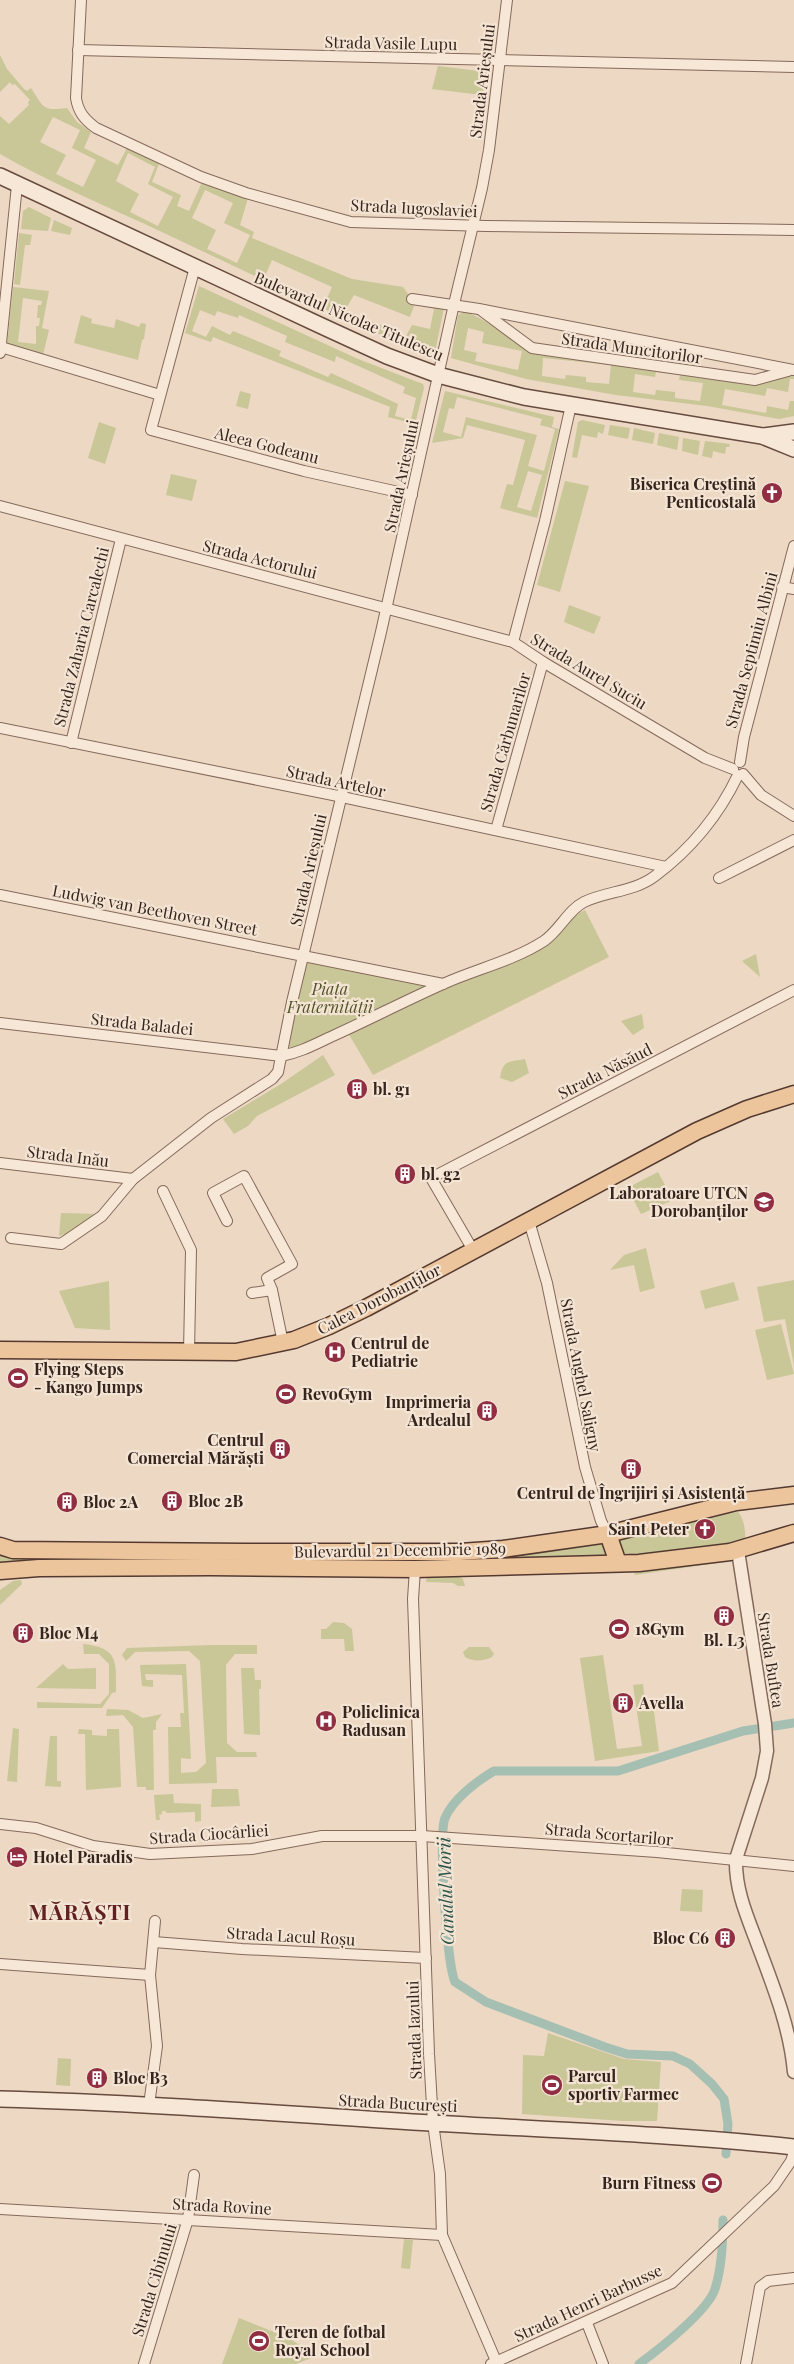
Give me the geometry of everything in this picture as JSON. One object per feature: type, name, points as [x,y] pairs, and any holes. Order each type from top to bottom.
[{"type":"main road","name":"Bulevardul Nicolae Titulescu","points":[[0,176],[387,356],[438,375],[517,395],[762,436],[794,449]]},
{"type":"main road","name":"Bulevardul Nicolae Titulescu","points":[[762,436],[794,432]]},
{"type":"main road","name":"Calea Dorobanților","points":[[0,1350],[236,1352],[283,1343],[329,1326],[697,1131],[746,1108],[794,1094]]},
{"type":"main road","name":"Bulevardul 21 Decembrie 1989","points":[[0,1546],[12,1550],[460,1552],[515,1548],[608,1534],[736,1502],[794,1495]]},
{"type":"main road","points":[[608,1534],[618,1563]]},
{"type":"main road","name":"Bulevardul 21 Decembrie 1989","points":[[0,1571],[39,1568],[211,1567],[416,1569],[618,1563],[675,1560],[738,1551],[794,1534]]},
{"type":"main road","points":[[0,1584],[39,1568]]},
{"type":"main road","name":"Strada București","points":[[0,2099],[149,2105],[737,2141],[794,2147]]},
{"type":"street","name":"Strada Iugoslaviei","points":[[81,0],[76,71],[77,105],[88,122],[125,142],[201,177],[246,193],[351,222],[472,226],[794,230]]},
{"type":"street","name":"Strada Arieșului","points":[[304,955],[340,797],[387,607],[489,150],[507,0]]},
{"type":"street","name":"Strada Vasile Lupu","points":[[78,50],[794,67]]},
{"type":"street","points":[[0,353],[18,185]]},
{"type":"street","name":"Aleea Godeanu","points":[[195,267],[151,430],[304,471],[412,495]]},
{"type":"street","name":"Strada Muncitorilor","points":[[412,298],[454,304],[793,370]]},
{"type":"street","name":"Strada Muncitorilor","points":[[480,309],[532,348],[756,380],[793,370]]},
{"type":"street","points":[[1,348],[160,395]]},
{"type":"street","name":"Strada Aurel Suciu","points":[[571,405],[546,521],[513,642],[543,662],[706,758],[738,770],[762,795],[794,816]]},
{"type":"street","name":"Strada Actorului","points":[[0,506],[121,540],[387,607],[513,642]]},
{"type":"street","name":"Strada Zaharia Carcalechi","points":[[71,743],[121,540]]},
{"type":"street","name":"Strada Septimiu Albini","points":[[738,770],[744,737],[794,546]]},
{"type":"street","points":[[782,587],[794,589]]},
{"type":"street","name":"Strada Cărbunarilor","points":[[496,830],[543,662]]},
{"type":"street","name":"Strada Artelor","points":[[0,728],[340,797],[666,867]]},
{"type":"street","points":[[281,1056],[307,1050],[443,984],[544,941],[584,902],[637,886],[666,867],[704,830],[738,770]]},
{"type":"street","points":[[719,878],[794,840]]},
{"type":"street","name":"Ludwig van Beethoven Street","points":[[0,895],[304,955]]},
{"type":"street","points":[[11,1238],[61,1244],[102,1216],[133,1179],[211,1118],[272,1079],[278,1072],[304,955],[443,984]]},
{"type":"street","name":"Strada Năsăud","points":[[473,1250],[431,1178],[794,990]]},
{"type":"street","name":"Strada Baladei","points":[[0,1023],[281,1056]]},
{"type":"street","name":"Strada Inău","points":[[0,1163],[133,1179]]},
{"type":"street","points":[[227,1221],[213,1193],[244,1176],[292,1264],[267,1278],[272,1290],[283,1343]]},
{"type":"street","points":[[163,1191],[191,1250],[189,1352]]},
{"type":"street","name":"Strada Anghel Saligny","points":[[529,1221],[549,1290],[585,1467],[601,1520],[608,1534]]},
{"type":"street","points":[[252,1293],[272,1290]]},
{"type":"street","name":"Strada Buftea","points":[[736,1859],[762,1778],[767,1751],[764,1717],[738,1551]]},
{"type":"street","name":"Strada Iazului","points":[[416,1569],[414,1599],[426,1958],[434,2123],[440,2174],[442,2234],[493,2363]]},
{"type":"street","name":"Strada Ciocârliei","points":[[0,1824],[36,1828],[93,1846],[150,1854],[252,1849],[322,1836],[422,1836]]},
{"type":"street","name":"Strada Scorțarilor","points":[[422,1836],[736,1859],[794,1866]]},
{"type":"street","points":[[736,1859],[737,1881],[743,1904],[787,2030],[794,2072]]},
{"type":"street","points":[[149,2105],[157,2046],[150,1975],[155,1921]]},
{"type":"street","name":"Strada Lacul Roșu","points":[[154,1942],[242,1949],[426,1958]]},
{"type":"street","points":[[0,1964],[150,1975]]},
{"type":"street","name":"Strada Henri Barbusse","points":[[493,2363],[587,2323],[672,2283],[774,2186],[791,2161],[794,2152]]},
{"type":"street","name":"Strada Cibinului","points":[[144,2364],[188,2219],[194,2175]]},
{"type":"street","name":"Strada Rovine","points":[[0,2209],[442,2234]]},
{"type":"street","points":[[746,2364],[760,2287],[768,2281],[794,2278]]},
{"type":"street","points":[[587,2323],[603,2364]]},
{"type":"green space","points":[[0,55],[7,69],[24,89],[27,91],[31,88],[44,107],[53,109],[67,108],[77,122],[91,132],[84,148],[118,165],[127,148],[159,164],[152,182],[181,195],[177,206],[189,211],[203,180],[248,198],[240,225],[254,232],[252,238],[352,279],[403,287],[411,298],[445,303],[435,352],[431,355],[425,354],[359,325],[60,185],[0,154],[0,116],[9,124],[29,105],[28,102],[30,100],[15,84],[12,85],[10,82],[0,92]],"holes":[[[53,117],[80,130],[72,148],[96,160],[83,187],[56,174],[66,155],[40,142]],[[128,153],[155,167],[148,184],[173,197],[158,226],[130,212],[139,194],[116,181]],[[205,190],[233,203],[224,223],[250,235],[237,263],[207,249],[216,230],[192,218]],[[272,260],[332,287],[325,303],[265,276]],[[354,295],[410,317],[415,303],[434,309],[430,329],[412,325],[406,336],[345,310]]]},
{"type":"green space","points":[[438,66],[487,72],[482,95],[432,89]]},
{"type":"green space","points":[[29,207],[51,218],[48,231],[21,229],[23,211]]},
{"type":"green space","points":[[54,220],[72,228],[70,235],[51,231]]},
{"type":"green space","points":[[19,233],[32,235],[30,245],[25,245],[20,285],[14,284]]},
{"type":"green space","points":[[199,286],[358,359],[423,384],[424,388],[415,424],[388,417],[390,407],[213,337],[211,342],[185,333]],"holes":[[[200,310],[215,316],[217,311],[238,318],[239,315],[287,336],[285,342],[335,362],[336,356],[405,387],[403,393],[416,398],[411,420],[395,416],[398,404],[331,373],[328,377],[279,356],[281,351],[233,331],[230,335],[212,326],[206,337],[192,331]]]},
{"type":"green space","points":[[13,287],[49,291],[42,328],[49,330],[43,355],[7,345]],"holes":[[[23,298],[42,301],[41,305],[38,305],[37,318],[40,318],[39,326],[36,326],[36,344],[18,342]]]},
{"type":"green space","points":[[464,312],[471,314],[534,352],[759,384],[794,373],[794,379],[790,379],[788,392],[767,388],[765,396],[725,389],[722,405],[766,413],[767,406],[788,410],[790,401],[794,401],[794,416],[779,419],[707,406],[616,395],[526,379],[451,358],[458,315]],"holes":[[[468,328],[484,332],[482,343],[522,351],[518,370],[475,361],[477,353],[464,350]],[[543,358],[611,365],[609,384],[586,382],[586,377],[566,375],[565,379],[542,376]],[[656,372],[680,375],[679,380],[703,383],[700,401],[675,398],[675,392],[656,390],[655,395],[633,392],[635,374],[655,377]]]},
{"type":"green space","points":[[81,315],[92,319],[91,323],[114,328],[116,319],[139,327],[141,323],[146,324],[138,360],[74,343]]},
{"type":"green space","points":[[240,391],[251,394],[248,409],[236,406]]},
{"type":"green space","points":[[445,391],[554,417],[552,427],[559,429],[537,518],[500,508],[507,484],[513,485],[525,440],[467,425],[463,438],[432,443]],"holes":[[[457,397],[542,419],[540,425],[555,429],[544,471],[528,466],[537,435],[466,417],[461,437],[443,432],[449,408],[454,409]],[[528,471],[542,475],[531,511],[517,507]]]},
{"type":"green space","points":[[582,420],[605,425],[603,434],[598,432],[597,438],[582,435],[577,458],[572,457],[578,422]]},
{"type":"green space","points":[[99,422],[116,428],[105,464],[88,458]]},
{"type":"green space","points":[[610,425],[630,428],[628,439],[608,435]]},
{"type":"green space","points":[[634,428],[655,433],[653,444],[632,440]]},
{"type":"green space","points":[[659,433],[679,437],[677,450],[657,445]]},
{"type":"green space","points":[[683,438],[700,441],[698,455],[682,451]]},
{"type":"green space","points":[[705,441],[730,444],[729,447],[726,447],[725,454],[713,451],[712,458],[702,456]]},
{"type":"green space","points":[[171,474],[197,480],[192,501],[166,495]]},
{"type":"green space","points":[[565,481],[589,486],[560,592],[537,585]]},
{"type":"green space","points":[[569,605],[601,617],[594,634],[564,622]]},
{"type":"green space","points":[[585,910],[609,957],[373,1075],[348,1033],[550,942],[574,916]]},
{"type":"green space","points":[[756,954],[760,977],[742,961]]},
{"type":"green space","name":"Piața Fraternității","points":[[304,955],[443,984],[281,1056]]},
{"type":"green space","points":[[642,1014],[644,1028],[633,1035],[621,1021]]},
{"type":"green space","points":[[323,1055],[335,1075],[257,1116],[248,1126],[234,1134],[223,1119],[281,1084]]},
{"type":"green space","points":[[525,1059],[529,1073],[512,1082],[500,1078],[503,1068],[507,1063]]},
{"type":"green space","points":[[658,1172],[673,1200],[641,1214],[627,1188]]},
{"type":"green space","points":[[61,1213],[99,1214],[77,1230],[59,1236]]},
{"type":"green space","points":[[646,1248],[655,1288],[640,1292],[634,1265],[610,1270],[624,1255]]},
{"type":"green space","points":[[794,1280],[794,1366],[785,1319],[764,1322],[757,1287]]},
{"type":"green space","points":[[109,1281],[110,1330],[75,1328],[59,1291]]},
{"type":"green space","points":[[734,1282],[739,1300],[705,1309],[700,1291]]},
{"type":"green space","points":[[781,1324],[794,1374],[767,1380],[755,1330]]},
{"type":"green space","points":[[738,1512],[744,1527],[744,1542],[662,1553],[631,1554],[621,1552],[617,1539],[676,1522]]},
{"type":"green space","points":[[606,1540],[612,1560],[460,1563],[0,1562],[0,1553],[460,1555]]},
{"type":"green space","points":[[722,1556],[723,1562],[635,1575],[632,1567]]},
{"type":"green space","points":[[457,1575],[463,1579],[465,1586],[458,1586],[453,1583],[426,1582],[427,1576]]},
{"type":"green space","points":[[21,1580],[22,1584],[0,1605],[0,1590],[13,1581]]},
{"type":"green space","points":[[333,1622],[344,1623],[352,1629],[354,1651],[345,1651],[344,1639],[321,1639],[321,1629],[326,1629]]},
{"type":"green space","points":[[83,1644],[103,1649],[113,1658],[116,1672],[116,1692],[112,1693],[102,1708],[37,1708],[37,1702],[100,1704],[109,1694],[109,1664],[99,1654],[84,1654]]},
{"type":"green space","points":[[257,1645],[257,1654],[235,1654],[226,1665],[227,1743],[237,1752],[256,1752],[257,1757],[216,1757],[217,1783],[169,1784],[168,1727],[181,1727],[180,1713],[184,1713],[182,1675],[145,1674],[146,1680],[153,1680],[153,1687],[142,1686],[140,1665],[186,1664],[191,1759],[181,1758],[181,1773],[196,1772],[206,1763],[200,1661],[189,1651],[135,1652],[126,1661],[122,1655],[127,1648]]},
{"type":"green space","points":[[469,1647],[489,1647],[494,1654],[486,1659],[471,1660],[465,1657],[463,1652]]},
{"type":"green space","points":[[603,1655],[617,1749],[642,1746],[633,1685],[643,1684],[645,1704],[653,1704],[659,1751],[595,1761],[580,1658]]},
{"type":"green space","points":[[63,1664],[68,1669],[96,1668],[96,1689],[36,1688]]},
{"type":"green space","points":[[241,1668],[254,1668],[255,1680],[261,1680],[261,1689],[259,1689],[260,1735],[244,1734]]},
{"type":"green space","points":[[107,1709],[128,1710],[143,1718],[162,1714],[156,1722],[156,1730],[153,1730],[154,1790],[146,1790],[146,1787],[137,1787],[133,1727],[123,1715],[106,1716]]},
{"type":"green space","points":[[13,1728],[19,1729],[17,1782],[7,1781]]},
{"type":"green space","points":[[79,1729],[92,1730],[92,1735],[107,1736],[107,1729],[119,1729],[121,1787],[86,1790],[85,1734],[78,1734]]},
{"type":"green space","points":[[50,1736],[57,1736],[57,1781],[61,1781],[61,1787],[45,1786]]},
{"type":"green space","points":[[212,1789],[238,1789],[240,1806],[211,1807]]},
{"type":"green space","points":[[173,1794],[174,1803],[201,1804],[201,1821],[195,1822],[195,1812],[167,1813],[165,1811],[162,1811],[162,1814],[159,1815],[160,1820],[156,1820],[154,1795]]},
{"type":"green space","points":[[682,1889],[703,1890],[702,1912],[680,1911]]},
{"type":"green space","points":[[548,2033],[624,2059],[661,2062],[657,2121],[623,2121],[522,2114],[523,2055],[544,2056]]},
{"type":"green space","points":[[58,2058],[71,2059],[70,2086],[56,2085]]},
{"type":"green space","points":[[404,2239],[413,2240],[410,2269],[401,2268]]},
{"type":"green space","points":[[239,2318],[289,2338],[316,2356],[296,2364],[222,2364]]},
{"type":"waterway","name":"Canalul Morii","points":[[726,2154],[728,2124],[724,2099],[712,2084],[690,2064],[673,2056],[627,2054],[605,2047],[486,2002],[455,1982],[446,1927],[442,1848],[443,1829],[445,1818],[460,1797],[473,1785],[494,1771],[618,1771],[743,1731],[794,1723]]},
{"type":"waterway","name":"Canalul Morii","points":[[639,2364],[681,2330],[711,2298],[721,2264],[723,2220]]},
{"type":"place","name":"Biserica Creștină Penticostală","points":[[772,493]]},
{"type":"place","name":"bl. g1","points":[[357,1089]]},
{"type":"place","name":"bl. g2","points":[[405,1174]]},
{"type":"place","name":"Laboratoare UTCN Dorobanților","points":[[764,1202]]},
{"type":"place","name":"Centrul de Pediatrie","points":[[335,1352]]},
{"type":"place","name":"Flying Steps - Kango Jumps","points":[[18,1378]]},
{"type":"place","name":"RevoGym","points":[[286,1394]]},
{"type":"place","name":"Imprimeria Ardealul","points":[[487,1411]]},
{"type":"place","name":"Centrul Comercial Mărăști","points":[[280,1449]]},
{"type":"place","name":"Centrul de Îngrijiri și Asistență","points":[[631,1469]]},
{"type":"place","name":"Bloc 2B","points":[[172,1501]]},
{"type":"place","name":"Bloc 2A","points":[[67,1502]]},
{"type":"place","name":"Saint Peter","points":[[705,1529]]},
{"type":"place","name":"Bl. L3","points":[[724,1616]]},
{"type":"place","name":"18Gym","points":[[619,1629]]},
{"type":"place","name":"Bloc M4","points":[[23,1633]]},
{"type":"place","name":"Avella","points":[[623,1703]]},
{"type":"place","name":"Policlinica Radusan","points":[[326,1721]]},
{"type":"place","name":"Hotel Paradis","points":[[17,1857]]},
{"type":"place","name":"Bloc C6","points":[[725,1938]]},
{"type":"place","name":"Bloc B3","points":[[97,2078]]},
{"type":"place","name":"Parcul sportiv Farmec","points":[[552,2085]]},
{"type":"place","name":"Burn Fitness","points":[[712,2183]]},
{"type":"place","name":"Teren de fotbal Royal School","points":[[259,2341]]},
{"type":"district","name":"MĂRĂȘTI","points":[[80,1913]]}]
